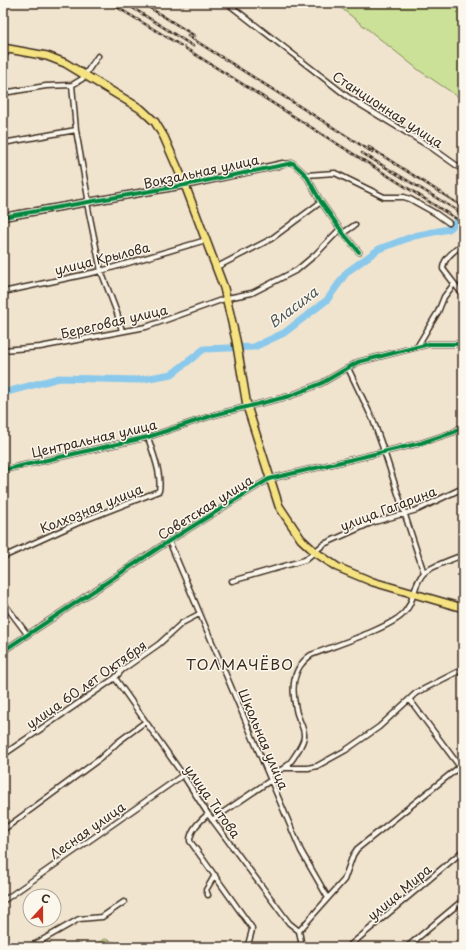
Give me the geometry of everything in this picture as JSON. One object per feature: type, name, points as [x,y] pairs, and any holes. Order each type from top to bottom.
[{"type":"main road","points":[[5,49],[47,56],[65,63],[141,109],[155,122],[164,137],[185,185],[217,267],[227,298],[236,340],[247,406],[270,479],[284,516],[300,539],[337,568],[355,575],[463,608]]},
{"type":"street","name":"Станционная улица","points":[[227,3],[348,98],[432,148],[463,170]]},
{"type":"street","points":[[3,58],[5,49]]},
{"type":"street","points":[[3,93],[46,86],[72,85],[86,75],[98,56]]},
{"type":"street","points":[[72,85],[76,130],[88,198],[87,203],[101,271],[117,313],[122,331]]},
{"type":"street","points":[[3,143],[76,130]]},
{"type":"street","name":"Вокзальная улица","points":[[3,216],[87,203],[293,163],[306,175],[321,202],[341,231],[359,252]]},
{"type":"street","points":[[306,175],[335,173],[384,197],[404,197],[410,199],[449,223]]},
{"type":"street","points":[[217,267],[271,239],[321,202]]},
{"type":"street","name":"Береговая улица","points":[[3,350],[40,347],[146,327],[227,298],[252,293],[297,270],[341,231],[355,225]]},
{"type":"street","name":"улица Крылова","points":[[3,292],[101,271],[206,240]]},
{"type":"street","points":[[462,246],[447,257],[443,264],[443,269],[463,295]]},
{"type":"street","points":[[417,347],[438,312],[444,297],[454,284]]},
{"type":"street","name":"Центральная улица","points":[[3,470],[148,437],[214,415],[290,396],[322,383],[358,362],[429,344],[463,344]]},
{"type":"street","points":[[348,368],[373,420],[424,573]]},
{"type":"street","name":"Советская улица","points":[[3,651],[169,540],[270,479],[454,432],[463,426]]},
{"type":"street","name":"Колхозная улица","points":[[3,557],[80,522],[159,491],[158,474],[148,437]]},
{"type":"street","name":"улица Гагарина","points":[[232,581],[305,560],[324,544],[370,523],[417,510],[463,488]]},
{"type":"street","name":"Школьная улица","points":[[169,540],[199,614],[269,773],[301,851],[328,898]]},
{"type":"street","points":[[285,768],[298,751],[305,737],[296,710],[294,685],[295,674],[303,660],[311,654],[371,631],[397,619],[407,610],[418,583],[424,573],[463,555]]},
{"type":"street","points":[[3,602],[27,634]]},
{"type":"street","name":"улица 60 лет Октября","points":[[3,755],[115,678],[122,670],[159,644],[182,623],[199,614]]},
{"type":"street","points":[[269,773],[285,768],[308,768],[317,766],[346,750],[379,727],[416,693],[463,669]]},
{"type":"street","name":"улица Титова","points":[[115,678],[183,775],[212,820],[289,923],[300,931]]},
{"type":"street","points":[[302,947],[300,931],[344,880],[353,855],[357,849],[461,766],[410,700]]},
{"type":"street","points":[[3,830],[101,758],[118,742],[145,722]]},
{"type":"street","name":"Лесная улица","points":[[3,901],[183,775]]},
{"type":"street","points":[[212,820],[271,780]]},
{"type":"street","points":[[208,814],[197,824],[190,841],[252,928],[252,934],[248,947]]},
{"type":"street","name":"улица Мира","points":[[348,947],[463,851]]},
{"type":"street","points":[[208,895],[206,890],[207,887],[215,875]]},
{"type":"street","points":[[407,947],[463,900]]},
{"type":"street","points":[[30,947],[80,920],[102,917],[124,902]]},
{"type":"green space","points":[[335,3],[463,3],[463,100],[420,71]]},
{"type":"green space","points":[[105,939],[128,947],[89,947]]},
{"type":"waterway","name":"Власиха","points":[[3,393],[59,378],[138,380],[172,374],[204,349],[254,347],[284,333],[327,300],[347,272],[379,249],[414,236],[449,229],[463,216]]},
{"type":"railway","points":[[110,3],[185,48],[463,223]]},
{"type":"railway","points":[[125,3],[193,46]]},
{"type":"railway","points":[[142,3],[195,36]]},
{"type":"railway","points":[[188,36],[372,152]]},
{"type":"railway","points":[[369,147],[463,207]]},
{"type":"railway","points":[[362,153],[463,214]]},
{"type":"cycle path","points":[[3,217],[185,185],[293,163],[306,175],[321,202],[343,233],[359,252]]},
{"type":"cycle path","points":[[3,470],[148,437],[214,415],[290,396],[322,383],[358,362],[429,344],[463,344]]},
{"type":"cycle path","points":[[3,651],[169,541],[269,479],[421,443],[454,432],[463,426]]},
{"type":"district","name":"ТОЛМАЧЁВО","points":[[240,663]]}]
